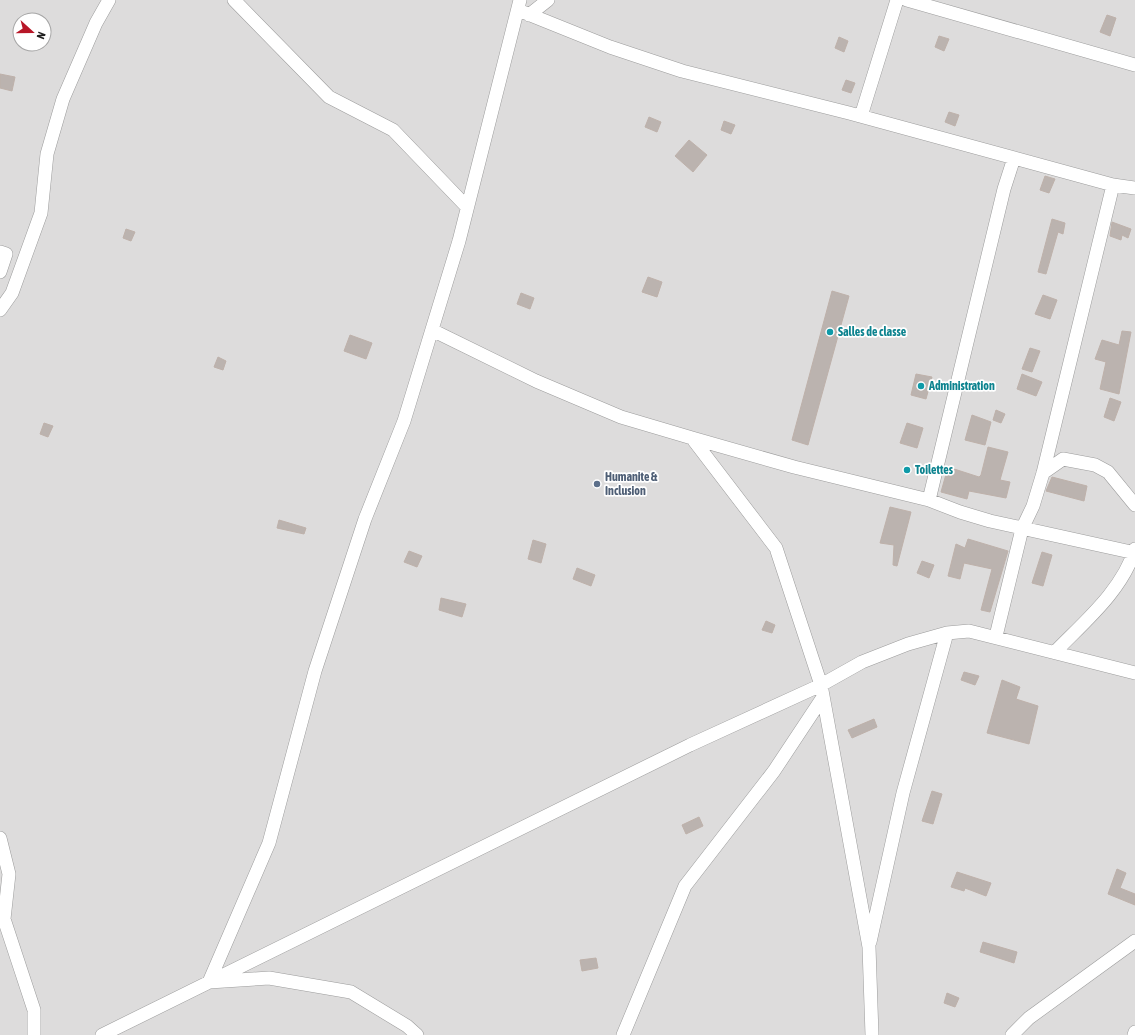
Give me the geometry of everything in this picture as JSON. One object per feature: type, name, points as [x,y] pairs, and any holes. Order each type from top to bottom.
[{"type":"street","points":[[0,310],[12,293],[41,213],[47,154],[63,99],[96,23],[109,0]]},
{"type":"street","points":[[234,0],[329,97],[393,130],[467,206]]},
{"type":"street","points":[[522,8],[548,0]]},
{"type":"street","points":[[861,116],[897,0]]},
{"type":"street","points":[[906,0],[1135,65]]},
{"type":"street","points":[[209,982],[269,843],[316,671],[365,518],[404,421],[432,330],[522,8]]},
{"type":"street","points":[[522,8],[610,47],[682,71],[861,116],[1114,185],[1135,188]]},
{"type":"street","points":[[930,500],[1004,189],[1014,158]]},
{"type":"street","points":[[996,636],[1022,529],[1033,506],[1043,472],[1114,185]]},
{"type":"street","points":[[0,252],[6,254],[0,272]]},
{"type":"street","points":[[432,330],[536,381],[621,417],[794,467],[930,500],[960,512],[1022,529],[1055,534],[1094,545],[1135,552],[1119,582],[1109,596],[1055,652]]},
{"type":"street","points":[[692,438],[776,548],[822,691],[869,947],[872,1035]]},
{"type":"street","points":[[1043,472],[1063,459],[1096,464],[1108,472],[1135,505]]},
{"type":"street","points":[[102,1035],[690,745],[822,691],[862,662],[908,644],[946,633],[969,631],[996,636],[1135,673]]},
{"type":"street","points":[[869,947],[903,793],[946,633]]},
{"type":"street","points":[[623,1035],[685,886],[774,771],[822,691]]},
{"type":"street","points":[[0,838],[9,874],[2,920],[34,1010],[34,1035]]},
{"type":"street","points":[[1012,1035],[1029,1018],[1135,941]]},
{"type":"street","points":[[209,982],[269,978],[351,992],[407,1026],[417,1035]]},
{"type":"shaded area","points":[[0,0],[1135,0],[1135,1035],[0,1035]]},
{"type":"building","points":[[1107,15],[1116,18],[1110,36],[1100,32]]},
{"type":"building","points":[[939,36],[949,39],[944,51],[935,47]]},
{"type":"building","points":[[839,37],[848,41],[844,52],[835,48]]},
{"type":"building","points":[[0,74],[15,77],[12,91],[0,88]]},
{"type":"building","points":[[846,80],[855,83],[851,93],[842,90]]},
{"type":"building","points":[[949,112],[959,115],[955,126],[945,122]]},
{"type":"building","points":[[649,117],[661,122],[657,132],[645,127]]},
{"type":"building","points":[[724,121],[735,125],[731,134],[721,130]]},
{"type":"building","points":[[689,140],[707,155],[693,172],[675,156]]},
{"type":"building","points":[[1045,176],[1055,179],[1049,193],[1040,190]]},
{"type":"building","points":[[1052,219],[1065,223],[1063,234],[1058,232],[1046,274],[1038,272]]},
{"type":"building","points":[[1112,222],[1131,229],[1128,238],[1122,235],[1121,240],[1110,236]]},
{"type":"building","points":[[126,229],[135,232],[131,241],[123,238]]},
{"type":"building","points":[[648,277],[662,282],[657,297],[642,292]]},
{"type":"building","points":[[832,291],[849,296],[808,445],[792,440]]},
{"type":"building","points":[[521,293],[534,298],[530,309],[517,304]]},
{"type":"building","points":[[1043,295],[1057,300],[1050,319],[1035,314]]},
{"type":"building","points":[[1122,331],[1131,332],[1119,394],[1100,389],[1106,362],[1095,359],[1102,340],[1119,345]]},
{"type":"building","points":[[350,335],[372,343],[366,359],[344,351]]},
{"type":"building","points":[[1030,348],[1040,351],[1032,372],[1022,369]]},
{"type":"building","points":[[218,357],[226,361],[223,370],[214,367]]},
{"type":"building","name":"Administration","points":[[916,374],[932,377],[926,399],[911,395]]},
{"type":"building","points":[[1022,374],[1042,382],[1036,396],[1017,389]]},
{"type":"building","points":[[1110,398],[1121,402],[1114,421],[1104,417]]},
{"type":"building","points":[[996,410],[1005,414],[1001,423],[993,420]]},
{"type":"building","points":[[972,415],[991,422],[985,445],[965,440]]},
{"type":"building","points":[[44,423],[53,426],[48,437],[40,434]]},
{"type":"building","points":[[907,423],[923,428],[917,448],[900,443]]},
{"type":"building","points":[[988,447],[1008,452],[1000,480],[1010,482],[1006,498],[969,491],[967,499],[941,492],[948,467],[979,477],[981,475]]},
{"type":"building","points":[[1052,477],[1087,486],[1084,501],[1046,491]]},
{"type":"building","points":[[890,507],[911,512],[897,566],[893,565],[894,545],[880,543]]},
{"type":"building","points":[[279,520],[306,528],[304,534],[277,528]]},
{"type":"building","points":[[968,539],[1008,551],[990,612],[981,610],[992,569],[964,563],[960,579],[948,576],[956,544],[965,548]]},
{"type":"building","points":[[533,540],[546,544],[541,563],[528,559]]},
{"type":"building","points":[[409,551],[422,556],[417,567],[404,562]]},
{"type":"building","points":[[1042,552],[1052,555],[1043,586],[1032,583]]},
{"type":"building","points":[[922,561],[934,565],[929,578],[917,573]]},
{"type":"building","points":[[577,568],[595,575],[591,586],[573,579]]},
{"type":"building","points":[[441,598],[466,604],[462,617],[439,610]]},
{"type":"building","points":[[766,621],[775,625],[772,633],[762,630]]},
{"type":"building","points":[[964,672],[979,676],[975,685],[961,680]]},
{"type":"building","points":[[1002,680],[1020,687],[1016,699],[1038,706],[1029,744],[987,733]]},
{"type":"building","points":[[874,719],[877,727],[852,738],[848,730]]},
{"type":"building","points":[[932,791],[942,794],[933,824],[922,821]]},
{"type":"building","points":[[699,817],[703,826],[686,834],[682,825]]},
{"type":"building","points":[[1117,869],[1126,873],[1120,888],[1135,894],[1135,905],[1108,894]]},
{"type":"building","points":[[957,872],[991,883],[986,896],[965,888],[964,891],[951,887]]},
{"type":"building","points":[[983,942],[1017,952],[1014,963],[980,952]]},
{"type":"building","points":[[596,958],[598,968],[582,971],[580,960]]},
{"type":"building","points":[[947,993],[959,998],[955,1007],[944,1003]]},
{"type":"place","name":"Salles de classe","points":[[830,332]]},
{"type":"place","name":"Administration","points":[[921,386]]},
{"type":"place","name":"Toilettes","points":[[907,470]]},
{"type":"place","name":"Humanite & Inclusion","points":[[597,484]]}]
